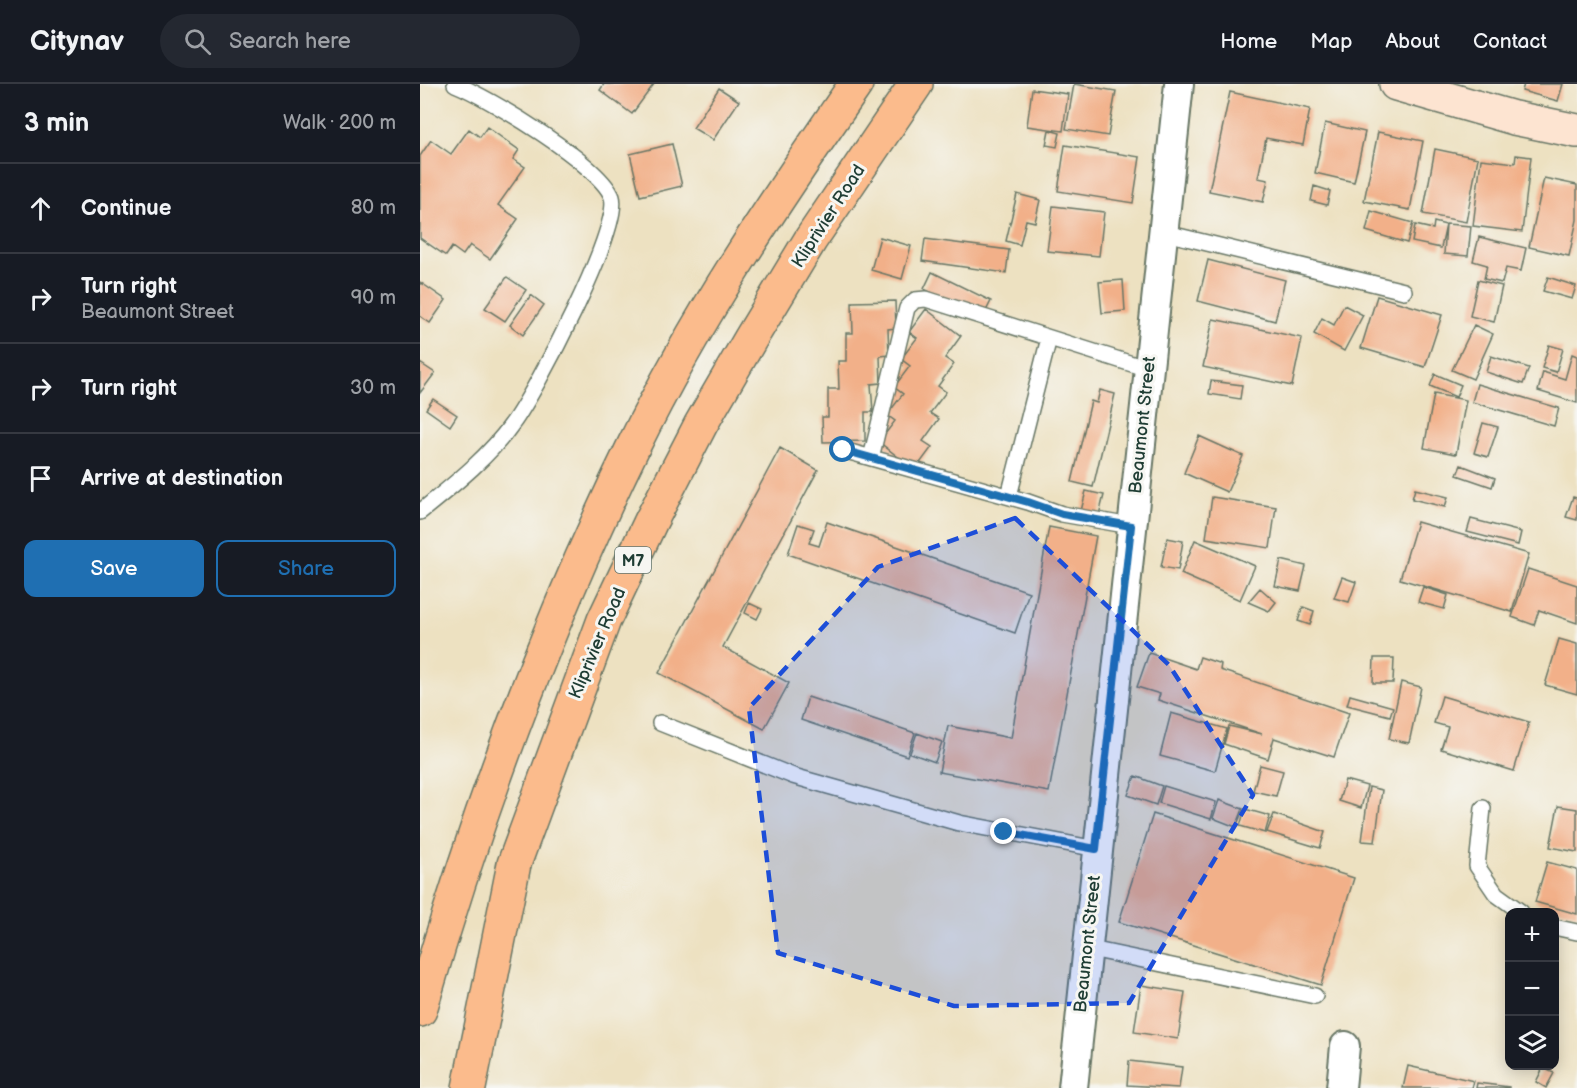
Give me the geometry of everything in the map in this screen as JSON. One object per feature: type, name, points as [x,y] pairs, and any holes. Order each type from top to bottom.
[{"type":"main road","name":"M7","points":[[420,1010],[455,891],[532,672],[635,443],[717,294],[790,179],[855,84]]},
{"type":"main road","name":"Kliprivier Road","points":[[473,1082],[514,864],[604,620],[651,520],[740,357],[812,239],[916,84]]},
{"type":"main road","points":[[1396,84],[1514,118],[1574,131]]},
{"type":"street","name":"Beaumont Street","points":[[1072,1088],[1179,84]]},
{"type":"street","points":[[1341,1088],[1345,1046]]},
{"type":"lane","points":[[420,512],[485,454],[512,425],[566,326],[606,238],[613,210],[613,198],[597,175],[531,127],[455,84]]},
{"type":"lane","points":[[1162,232],[1404,291]]},
{"type":"lane","points":[[871,458],[908,308],[915,300],[926,299],[1148,369]]},
{"type":"lane","points":[[1009,496],[1049,338]]},
{"type":"lane","points":[[843,450],[1009,496],[1062,514],[1131,526]]},
{"type":"lane","points":[[660,723],[793,776],[959,823],[1096,849]]},
{"type":"lane","points":[[1483,808],[1477,866],[1496,894],[1515,908]]},
{"type":"lane","points":[[1559,928],[1577,932]]},
{"type":"lane","points":[[1086,948],[1315,996]]},
{"type":"highlighted area","points":[[1015,518],[1169,665],[1253,795],[1129,1003],[954,1006],[778,953],[749,708],[878,567]]},
{"type":"building","points":[[604,84],[654,84],[632,114],[600,90]]},
{"type":"building","points":[[1074,84],[1116,91],[1108,136],[1066,129]]},
{"type":"building","points":[[1524,84],[1563,84],[1558,101],[1522,91]]},
{"type":"building","points":[[719,88],[739,101],[713,140],[693,128]]},
{"type":"building","points":[[1032,89],[1068,94],[1063,131],[1027,126]]},
{"type":"building","points":[[1230,92],[1310,109],[1303,145],[1266,138],[1258,178],[1268,180],[1263,202],[1209,191]]},
{"type":"building","points":[[1325,123],[1365,132],[1354,182],[1315,173]]},
{"type":"building","points":[[487,127],[519,150],[513,159],[525,167],[498,205],[518,219],[490,259],[470,245],[463,255],[452,247],[446,256],[420,238],[420,156],[431,140],[451,154],[469,129],[480,137]]},
{"type":"building","points":[[1049,130],[1060,133],[1057,147],[1046,145]]},
{"type":"building","points":[[1378,132],[1423,141],[1410,210],[1364,201]]},
{"type":"building","points":[[672,144],[682,186],[640,196],[630,154]]},
{"type":"building","points":[[1065,145],[1140,157],[1133,203],[1058,191]]},
{"type":"building","points":[[1435,149],[1478,158],[1466,222],[1423,214]]},
{"type":"building","points":[[1516,155],[1531,157],[1522,232],[1473,226],[1481,159],[1515,163]]},
{"type":"building","points":[[1544,178],[1577,185],[1577,220],[1569,256],[1529,247]]},
{"type":"building","points":[[1314,186],[1330,191],[1327,205],[1311,201]]},
{"type":"building","points":[[1017,194],[1040,200],[1035,222],[1026,220],[1020,245],[1006,241]]},
{"type":"building","points":[[1053,206],[1104,212],[1099,256],[1047,251]]},
{"type":"building","points":[[1371,211],[1413,223],[1407,243],[1366,231]]},
{"type":"building","points":[[1434,222],[1446,225],[1441,248],[1412,242],[1415,225],[1433,229]]},
{"type":"building","points":[[1446,224],[1471,226],[1468,256],[1444,254]]},
{"type":"building","points":[[880,237],[911,246],[902,279],[871,270]]},
{"type":"building","points":[[1479,237],[1526,248],[1521,271],[1506,268],[1502,283],[1484,279],[1487,265],[1473,261]]},
{"type":"building","points":[[925,239],[1009,250],[1006,273],[922,261]]},
{"type":"building","points":[[1208,260],[1285,280],[1275,321],[1198,301]]},
{"type":"building","points":[[932,272],[991,301],[983,317],[924,289]]},
{"type":"building","points":[[507,277],[526,290],[505,321],[485,308]]},
{"type":"building","points":[[1548,277],[1576,286],[1572,299],[1543,291]]},
{"type":"building","points":[[1123,280],[1125,311],[1102,313],[1099,282]]},
{"type":"building","points":[[1478,280],[1502,286],[1494,322],[1470,316]]},
{"type":"building","points":[[420,282],[446,300],[430,323],[420,316]]},
{"type":"building","points":[[531,295],[544,305],[523,335],[510,325]]},
{"type":"building","points":[[1377,296],[1442,315],[1425,367],[1361,348]]},
{"type":"building","points":[[895,301],[896,328],[888,329],[889,355],[880,356],[881,383],[871,384],[873,412],[865,412],[865,441],[823,442],[822,417],[828,417],[828,389],[839,389],[838,361],[846,361],[846,333],[853,333],[852,302]]},
{"type":"building","points":[[1344,305],[1363,315],[1344,351],[1314,334],[1322,318],[1334,325]]},
{"type":"building","points":[[926,309],[961,336],[945,358],[954,364],[938,386],[946,392],[930,413],[939,419],[923,441],[932,447],[915,470],[879,442],[895,421],[887,415],[903,394],[894,387],[910,366],[901,359],[917,338],[909,332]]},
{"type":"building","points":[[1213,319],[1302,338],[1292,386],[1203,367]]},
{"type":"building","points":[[1474,325],[1493,334],[1473,379],[1452,370]]},
{"type":"building","points":[[1549,345],[1563,349],[1556,372],[1542,368]]},
{"type":"building","points":[[1572,354],[1577,356],[1577,403],[1538,391],[1543,372],[1565,379]]},
{"type":"building","points":[[1491,356],[1529,368],[1523,384],[1486,372]]},
{"type":"building","points":[[420,363],[435,373],[420,393]]},
{"type":"building","points":[[1435,374],[1461,385],[1456,397],[1430,386]]},
{"type":"building","points":[[1211,381],[1242,385],[1240,399],[1209,394]]},
{"type":"building","points":[[1477,384],[1559,408],[1554,426],[1472,402]]},
{"type":"building","points":[[1100,390],[1115,394],[1093,487],[1072,482],[1091,401],[1097,403]]},
{"type":"building","points":[[1434,394],[1466,400],[1456,454],[1424,448]]},
{"type":"building","points":[[433,399],[457,415],[450,426],[426,409]]},
{"type":"building","points":[[1483,423],[1498,427],[1488,457],[1474,453]]},
{"type":"building","points":[[1199,436],[1243,456],[1227,492],[1184,473]]},
{"type":"building","points":[[780,448],[818,470],[723,647],[789,683],[764,729],[659,673]]},
{"type":"building","points":[[1461,465],[1495,478],[1492,487],[1457,475]]},
{"type":"building","points":[[1415,489],[1448,497],[1445,507],[1412,499]]},
{"type":"building","points":[[1086,491],[1104,495],[1099,515],[1081,511]]},
{"type":"building","points":[[1212,497],[1276,507],[1270,548],[1206,538]]},
{"type":"building","points":[[1573,497],[1577,498],[1577,520],[1566,517]]},
{"type":"building","points":[[1471,519],[1521,532],[1518,545],[1467,532]]},
{"type":"building","points":[[827,522],[1029,592],[1015,633],[788,554],[798,524],[814,529],[809,543],[819,546]]},
{"type":"building","points":[[1417,522],[1529,554],[1512,612],[1400,579]]},
{"type":"building","points":[[1049,527],[1096,536],[1049,792],[939,772],[948,726],[1011,738]]},
{"type":"building","points":[[1167,538],[1183,541],[1178,570],[1161,567]]},
{"type":"building","points":[[1195,540],[1255,566],[1240,600],[1181,574]]},
{"type":"building","points":[[1281,560],[1306,566],[1300,591],[1275,586]]},
{"type":"building","points":[[1528,569],[1577,585],[1577,623],[1539,610],[1534,625],[1512,617]]},
{"type":"building","points":[[1342,577],[1356,582],[1349,602],[1334,598]]},
{"type":"building","points":[[1423,587],[1448,595],[1444,609],[1418,602]]},
{"type":"building","points":[[1260,588],[1276,602],[1269,611],[1248,602]]},
{"type":"building","points":[[749,603],[762,609],[757,619],[745,613]]},
{"type":"building","points":[[1303,607],[1314,611],[1310,625],[1298,621]]},
{"type":"building","points":[[1559,639],[1577,644],[1577,694],[1545,685]]},
{"type":"building","points":[[1149,653],[1196,669],[1200,657],[1221,664],[1220,670],[1349,713],[1334,757],[1274,738],[1268,759],[1224,744],[1229,726],[1262,734],[1158,700],[1160,694],[1137,687]]},
{"type":"building","points":[[1374,658],[1394,658],[1393,683],[1373,683]]},
{"type":"building","points":[[1401,682],[1421,687],[1409,743],[1389,739]]},
{"type":"building","points":[[1350,695],[1393,707],[1390,716],[1347,705]]},
{"type":"building","points":[[1442,696],[1529,722],[1514,771],[1441,749],[1448,727],[1434,723]]},
{"type":"building","points":[[808,697],[915,733],[907,756],[801,720]]},
{"type":"building","points":[[1171,713],[1227,729],[1215,771],[1160,756]]},
{"type":"building","points":[[917,733],[942,742],[935,762],[910,753]]},
{"type":"building","points":[[1260,765],[1283,771],[1276,796],[1253,791]]},
{"type":"building","points":[[1135,776],[1162,786],[1156,805],[1128,795]]},
{"type":"building","points":[[1345,780],[1367,786],[1361,808],[1339,801]]},
{"type":"building","points":[[1164,786],[1216,802],[1211,819],[1159,803]]},
{"type":"building","points":[[1369,787],[1382,790],[1375,842],[1362,841]]},
{"type":"building","points":[[1219,800],[1243,809],[1236,827],[1213,818]]},
{"type":"building","points":[[1558,806],[1577,809],[1577,852],[1550,847]]},
{"type":"building","points":[[1245,809],[1270,816],[1265,833],[1240,826]]},
{"type":"building","points":[[1153,814],[1354,878],[1321,985],[1119,922]]},
{"type":"building","points":[[1274,814],[1325,832],[1320,848],[1267,832]]},
{"type":"building","points":[[1547,862],[1577,870],[1577,914],[1535,902]]},
{"type":"building","points":[[1141,985],[1185,992],[1178,1039],[1134,1032]]},
{"type":"building","points":[[1129,1061],[1182,1067],[1179,1088],[1127,1085]]},
{"type":"building","points":[[1408,1066],[1474,1081],[1472,1088],[1403,1088]]},
{"type":"building","points":[[1542,1070],[1554,1073],[1546,1088],[1536,1082]]},
{"type":"building","points":[[1477,1083],[1509,1087],[1509,1088],[1476,1088]]},
{"type":"route","points":[[843,450],[1028,502],[1062,514],[1131,526],[1096,849],[1004,832]]}]
